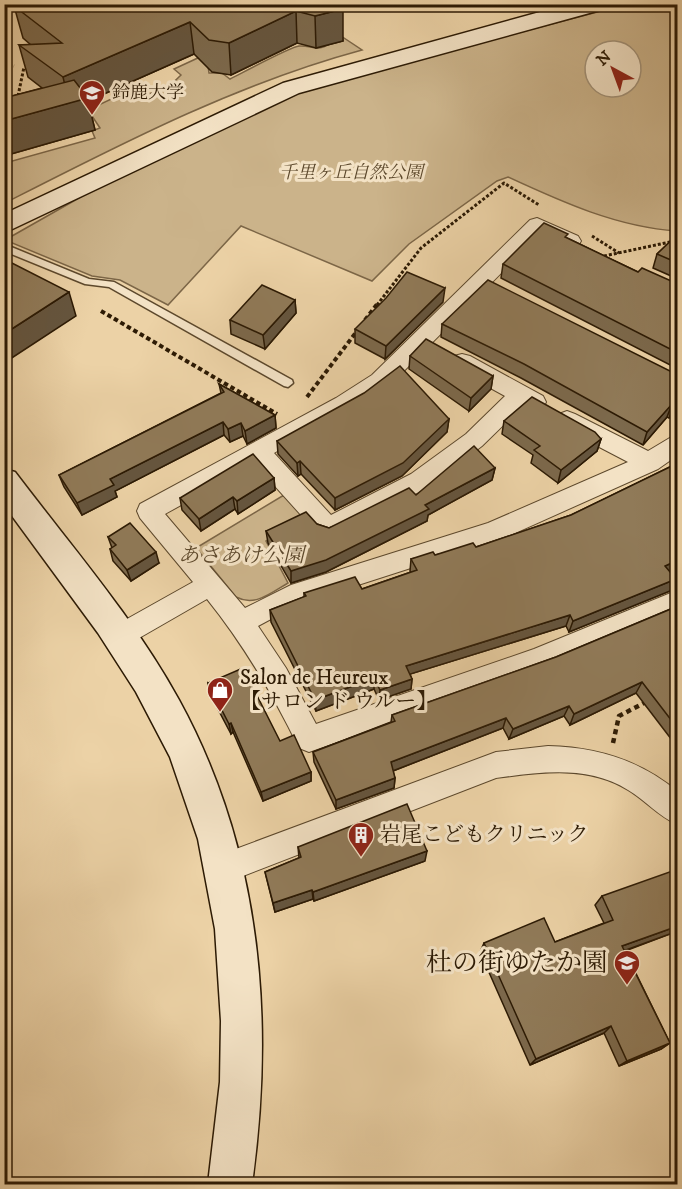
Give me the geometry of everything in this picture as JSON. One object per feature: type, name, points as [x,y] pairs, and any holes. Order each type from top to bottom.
[{"type":"street","points":[[4,225],[204,126],[291,88],[367,65],[597,4]]},
{"type":"street","points":[[611,255],[537,225],[380,381],[294,423],[258,452],[149,512],[241,622],[277,676],[309,738],[512,669],[624,626],[678,601]]},
{"type":"street","points":[[482,280],[502,291]]},
{"type":"street","points":[[423,340],[520,395],[650,463]]},
{"type":"street","points":[[258,452],[328,528],[419,481],[474,440],[520,395]]},
{"type":"street","points":[[241,622],[291,596],[495,531],[650,463],[663,456],[678,442]]},
{"type":"street","points":[[4,481],[147,678],[187,753],[207,802],[225,868],[239,966],[242,1069],[230,1185]]},
{"type":"street","points":[[118,637],[210,585]]},
{"type":"street","points":[[225,868],[496,765],[538,758],[575,759],[608,764],[659,794],[678,811]]},
{"type":"lane","points":[[4,247],[88,282],[111,284],[288,383]]},
{"type":"path","points":[[4,64],[14,66]]},
{"type":"path","points":[[18,97],[24,67]]},
{"type":"path","points":[[101,311],[294,423],[302,403],[421,248],[504,183],[542,206]]},
{"type":"path","points":[[590,236],[611,255],[670,242],[678,243]]},
{"type":"path","points":[[608,764],[619,716],[648,701]]},
{"type":"green space","name":"千里ヶ丘自然公園","points":[[624,5],[677,5],[677,231],[655,229],[611,219],[569,204],[508,177],[497,181],[409,244],[372,281],[241,226],[168,305],[120,280],[92,276],[5,240],[93,190],[271,104],[320,85]]},
{"type":"green space","points":[[335,32],[362,50],[269,80],[224,98],[92,159],[5,203],[5,163],[95,138],[92,131],[100,128],[88,110],[128,91],[149,94],[163,89],[181,75],[174,69],[200,57],[208,66],[209,73],[222,73],[230,79],[294,47],[315,48],[328,45],[334,41]]},
{"type":"green space","name":"あさあけ公園","points":[[284,495],[304,517],[266,541],[288,583],[256,600],[243,600],[236,597],[196,548]]},
{"type":"building","points":[[19,4],[336,4],[343,9],[315,16],[296,11],[229,43],[209,40],[190,22],[63,77],[19,45],[62,43],[14,6]]},
{"type":"building","points":[[74,80],[88,98],[4,121],[4,98]]},
{"type":"building","points":[[544,223],[568,234],[565,237],[638,272],[642,268],[678,284],[678,353],[503,264]]},
{"type":"building","points":[[678,234],[678,263],[657,254]]},
{"type":"building","points":[[4,259],[69,292],[4,334]]},
{"type":"building","points":[[407,272],[445,288],[386,346],[355,329],[386,298]]},
{"type":"building","points":[[488,280],[678,375],[678,402],[675,405],[672,404],[647,432],[524,364],[442,324]]},
{"type":"building","points":[[262,285],[295,300],[263,335],[230,320]]},
{"type":"building","points":[[426,339],[493,376],[471,398],[410,356]]},
{"type":"building","points":[[400,366],[449,419],[403,463],[335,498],[300,461],[297,463],[277,441],[364,393]]},
{"type":"building","points":[[219,384],[275,415],[245,431],[241,423],[228,429],[223,422],[110,479],[114,485],[77,503],[59,475],[224,392]]},
{"type":"building","points":[[532,397],[595,432],[601,439],[561,470],[534,450],[540,446],[504,421]]},
{"type":"building","points":[[474,446],[495,468],[425,505],[429,509],[326,560],[291,571],[266,531],[306,512],[317,524],[329,528],[409,488],[416,495]]},
{"type":"building","points":[[253,454],[274,478],[237,501],[233,497],[199,519],[180,498]]},
{"type":"building","points":[[678,463],[678,560],[665,566],[676,579],[573,621],[570,615],[406,666],[412,679],[380,690],[374,678],[315,700],[270,610],[306,596],[304,593],[355,577],[362,589],[417,570],[411,559],[433,552],[435,555],[473,543],[476,547],[571,515]]},
{"type":"building","points":[[130,523],[156,552],[127,570],[110,549],[116,545],[108,537]]},
{"type":"building","points":[[678,606],[678,729],[642,682],[574,714],[569,706],[513,729],[506,718],[391,762],[395,778],[336,800],[313,752],[395,721],[392,715],[556,657]]},
{"type":"building","points":[[243,668],[280,741],[294,735],[311,772],[261,792],[231,723],[229,724],[208,683]]},
{"type":"building","name":"岩尾こどもクリニック","points":[[407,804],[427,851],[313,892],[312,890],[273,903],[265,872],[301,857],[298,847]]},
{"type":"building","points":[[678,869],[678,926],[622,946],[670,1043],[627,1061],[611,1026],[536,1059],[484,943],[544,918],[555,942],[613,920],[602,896]]},
{"type":"place","name":"鈴鹿大学","points":[[92,116]]},
{"type":"place","name":"Salon de Heureux 【サロン ド ウルー】","points":[[220,713]]},
{"type":"place","name":"岩尾こどもクリニック","points":[[361,858]]},
{"type":"place","name":"杜の街ゆたか園","points":[[627,986]]}]
